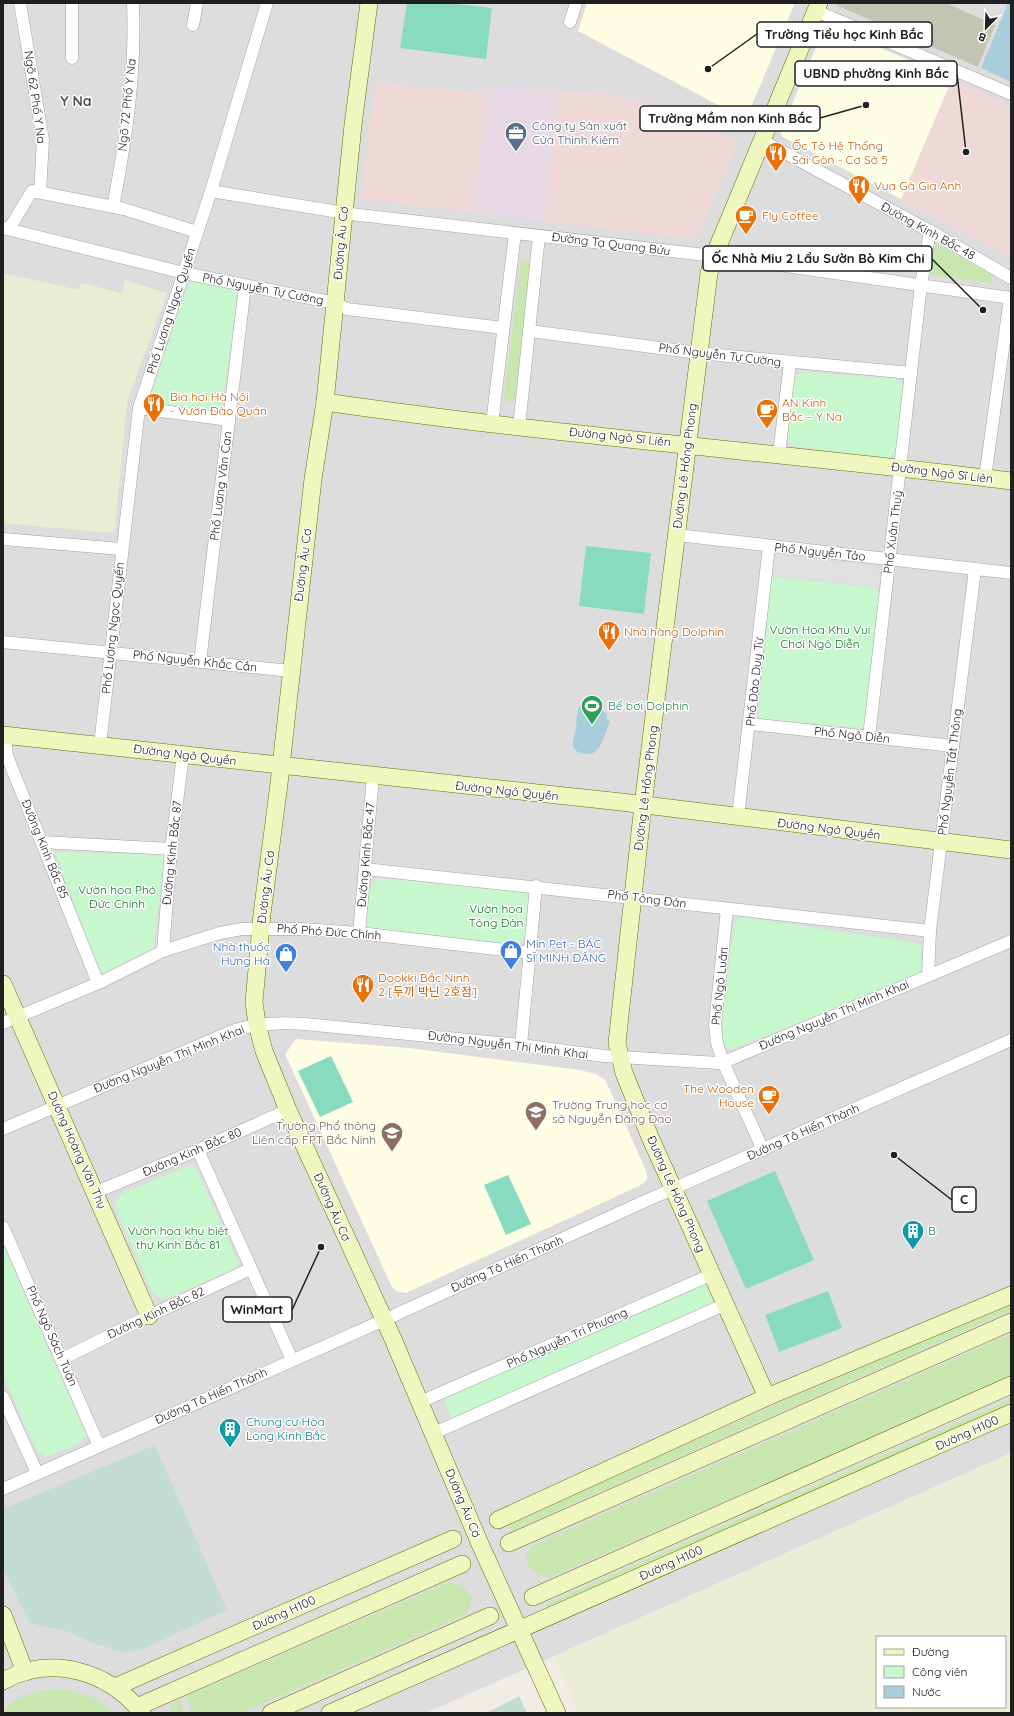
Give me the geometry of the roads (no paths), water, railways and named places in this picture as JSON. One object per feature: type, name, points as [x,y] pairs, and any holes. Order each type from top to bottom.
[{"type":"main road","name":"Đường Âu Cơ","points":[[370,3],[358,80],[343,213],[325,402],[313,479],[261,928],[254,1002],[257,1024],[264,1051],[288,1110],[384,1320],[519,1630],[557,1713]]},
{"type":"main road","name":"Đường Lê Hồng Phong","points":[[767,1397],[713,1274],[673,1189],[632,1094],[617,1043],[643,805],[709,273],[714,256],[761,140],[818,7]]},
{"type":"main road","name":"Đường Ngô Sĩ Liên","points":[[325,402],[492,424],[779,454],[1011,482]]},
{"type":"main road","name":"Đường Ngô Quyền","points":[[4,735],[373,777],[643,805],[941,843],[1011,850]]},
{"type":"main road","name":"Đường Hoàng Văn Thụ","points":[[3,984],[10,1020],[57,1105],[149,1316]]},
{"type":"main road","points":[[498,1520],[767,1397],[1011,1294]]},
{"type":"main road","points":[[509,1543],[1011,1322]]},
{"type":"main road","name":"Đường H100","points":[[533,1597],[1011,1385]]},
{"type":"main road","name":"Đường H100","points":[[330,1713],[1011,1413]]},
{"type":"main road","name":"Đường H100","points":[[115,1687],[453,1539]]},
{"type":"main road","points":[[3,1681],[25,1672],[46,1668],[69,1669],[98,1677],[115,1687],[139,1710],[462,1564]]},
{"type":"main road","points":[[3,1615],[25,1672]]},
{"type":"main road","points":[[271,1713],[490,1616]]},
{"type":"street","name":"Ngõ 62 Phố Y Na","points":[[20,3],[43,140],[40,192]]},
{"type":"street","points":[[72,3],[72,58]]},
{"type":"street","name":"Ngõ 72 Phố Y Na","points":[[113,207],[130,100],[134,26],[133,3]]},
{"type":"street","points":[[193,25],[197,3]]},
{"type":"street","name":"Phố Lương Ngọc Quyến","points":[[100,745],[121,549],[139,408],[211,191],[267,3]]},
{"type":"street","points":[[570,22],[576,3]]},
{"type":"street","points":[[818,7],[1011,94]]},
{"type":"street","name":"Đường Kinh Bắc 48","points":[[761,140],[1011,278]]},
{"type":"street","points":[[6,228],[32,191],[113,207],[197,232]]},
{"type":"street","name":"Đường Tạ Quang Bửu","points":[[211,191],[343,213],[714,256],[1011,298]]},
{"type":"street","name":"Phố Nguyễn Tự Cường","points":[[6,228],[184,273],[335,303],[347,309],[503,328]]},
{"type":"street","name":"Phố Xuân Thuỷ","points":[[869,737],[910,373],[921,285],[930,232]]},
{"type":"street","points":[[492,424],[514,233]]},
{"type":"street","points":[[519,427],[539,236]]},
{"type":"street","name":"Phố Lương Văn Can","points":[[200,662],[245,286]]},
{"type":"street","points":[[985,478],[1011,298]]},
{"type":"street","name":"Phố Nguyễn Tự Cường","points":[[530,331],[698,353],[790,363],[910,373]]},
{"type":"street","points":[[779,454],[790,363]]},
{"type":"street","points":[[139,408],[229,420]]},
{"type":"street","name":"Phố Nguyễn Tảo","points":[[677,535],[1011,573]]},
{"type":"street","points":[[3,539],[121,549]]},
{"type":"street","name":"Phố Đào Duy Từ","points":[[738,817],[750,724],[769,546]]},
{"type":"street","name":"Phố Nguyễn Tất Thông","points":[[928,975],[930,931],[975,569]]},
{"type":"street","name":"Phố Nguyễn Khắc Cần","points":[[3,642],[291,671]]},
{"type":"street","name":"Phố Ngô Diễn","points":[[750,724],[953,746]]},
{"type":"street","name":"Đường Kinh Bắc 85","points":[[4,735],[7,756],[98,983]]},
{"type":"street","name":"Đường Kinh Bắc 87","points":[[163,951],[171,849],[183,755]]},
{"type":"street","name":"Đường Kinh Bắc 47","points":[[359,933],[373,777]]},
{"type":"street","points":[[42,842],[171,849]]},
{"type":"street","name":"Phố Tông Đản","points":[[365,869],[536,886],[634,897],[728,910],[930,931]]},
{"type":"street","points":[[521,1045],[536,886]]},
{"type":"street","name":"Phố Ngô Luân","points":[[728,910],[715,1024],[717,1043],[723,1062],[763,1150]]},
{"type":"street","name":"Phố Phó Đức Chính","points":[[10,1020],[98,983],[163,951],[242,929],[302,929],[359,933],[530,953]]},
{"type":"street","name":"Đường Nguyễn Thị Minh Khai","points":[[3,1129],[235,1030],[257,1024],[282,1022],[521,1045],[540,1049],[620,1057],[723,1062],[1011,941]]},
{"type":"street","name":"Đường Tô Hiến Thành","points":[[3,1489],[384,1320],[673,1189],[1011,1040]]},
{"type":"street","name":"Đường Kinh Bắc 80","points":[[96,1192],[198,1150],[288,1110]]},
{"type":"street","points":[[198,1150],[292,1360]]},
{"type":"street","name":"Phố Ngô Sách Tuân","points":[[3,1227],[99,1446]]},
{"type":"street","name":"Đường Kinh Bắc 82","points":[[62,1359],[149,1316],[250,1269]]},
{"type":"street","name":"Phố Nguyễn Tri Phương","points":[[420,1402],[713,1274]]},
{"type":"street","points":[[434,1433],[726,1304]]},
{"type":"street","points":[[3,1397],[36,1474]]},
{"type":"water","points":[[1008,3],[1011,3],[1011,82],[981,68]]},
{"type":"water","name":"Bể bơi Dolphin","points":[[591,702],[596,705],[597,709],[600,709],[607,714],[607,719],[610,722],[603,741],[596,751],[586,754],[576,751],[573,741],[579,707]]},
{"type":"place","name":"Trường Tiểu học Kinh Bắc","points":[[708,69]]},
{"type":"place","name":"Trường Mầm non Kinh Bắc","points":[[866,105]]},
{"type":"place","name":"Công ty Sản xuất Cửa Thịnh Kiệm","points":[[516,152]]},
{"type":"place","name":"UBND phường Kinh Bắc","points":[[966,152]]},
{"type":"place","name":"Ốc Tô Hệ Thống Sài Gòn - Cơ Sở 5","points":[[776,172]]},
{"type":"place","name":"Vua Gà Gia Anh","points":[[859,206]]},
{"type":"place","name":"Fly Coffee","points":[[746,236]]},
{"type":"place","name":"Ốc Nhà Miu 2 Lẩu Sườn Bò Kim Chi","points":[[983,310]]},
{"type":"place","name":"Bia hơi Hà Nội - Vườn Đào Quán","points":[[154,424]]},
{"type":"place","name":"AN Kinh Bắc – Y Na","points":[[767,430]]},
{"type":"place","name":"Nhà hàng Dolphin","points":[[609,652]]},
{"type":"place","name":"Bể bơi Dolphin","points":[[592,726]]},
{"type":"place","name":"Min Pet - BÁC SĨ MINH ĐẶNG","points":[[511,970]]},
{"type":"place","name":"Nhà thuốc Hưng Hà","points":[[286,974]]},
{"type":"place","name":"Dookki Bắc Ninh 2 [두끼 박닌 2호점]","points":[[363,1004]]},
{"type":"place","name":"The Wooden House","points":[[769,1116]]},
{"type":"place","name":"Trường Trung học cơ sở Nguyễn Đăng Đạo","points":[[536,1132]]},
{"type":"place","name":"Trường Phổ thông Liên cấp FPT Bắc Ninh","points":[[392,1152]]},
{"type":"place","name":"C","points":[[894,1155]]},
{"type":"place","name":"WinMart","points":[[321,1247]]},
{"type":"place","name":"B","points":[[913,1250]]},
{"type":"place","name":"Chung cư Hòa Long Kinh Bắc","points":[[230,1448]]},
{"type":"district","name":"Y Na","points":[[76,101]]},
{"type":"park label","name":"Vườn Hoa Khu Vui Chơi Ngô Diễn","points":[[820,637]]},
{"type":"park label","name":"Vườn hoa Phó Đức Chính","points":[[117,897]]},
{"type":"park label","name":"Vườn hoa Tông Đản","points":[[496,916]]},
{"type":"park label","name":"Vườn hoa khu biệt thự Kinh Bắc 81","points":[[178,1238]]}]
